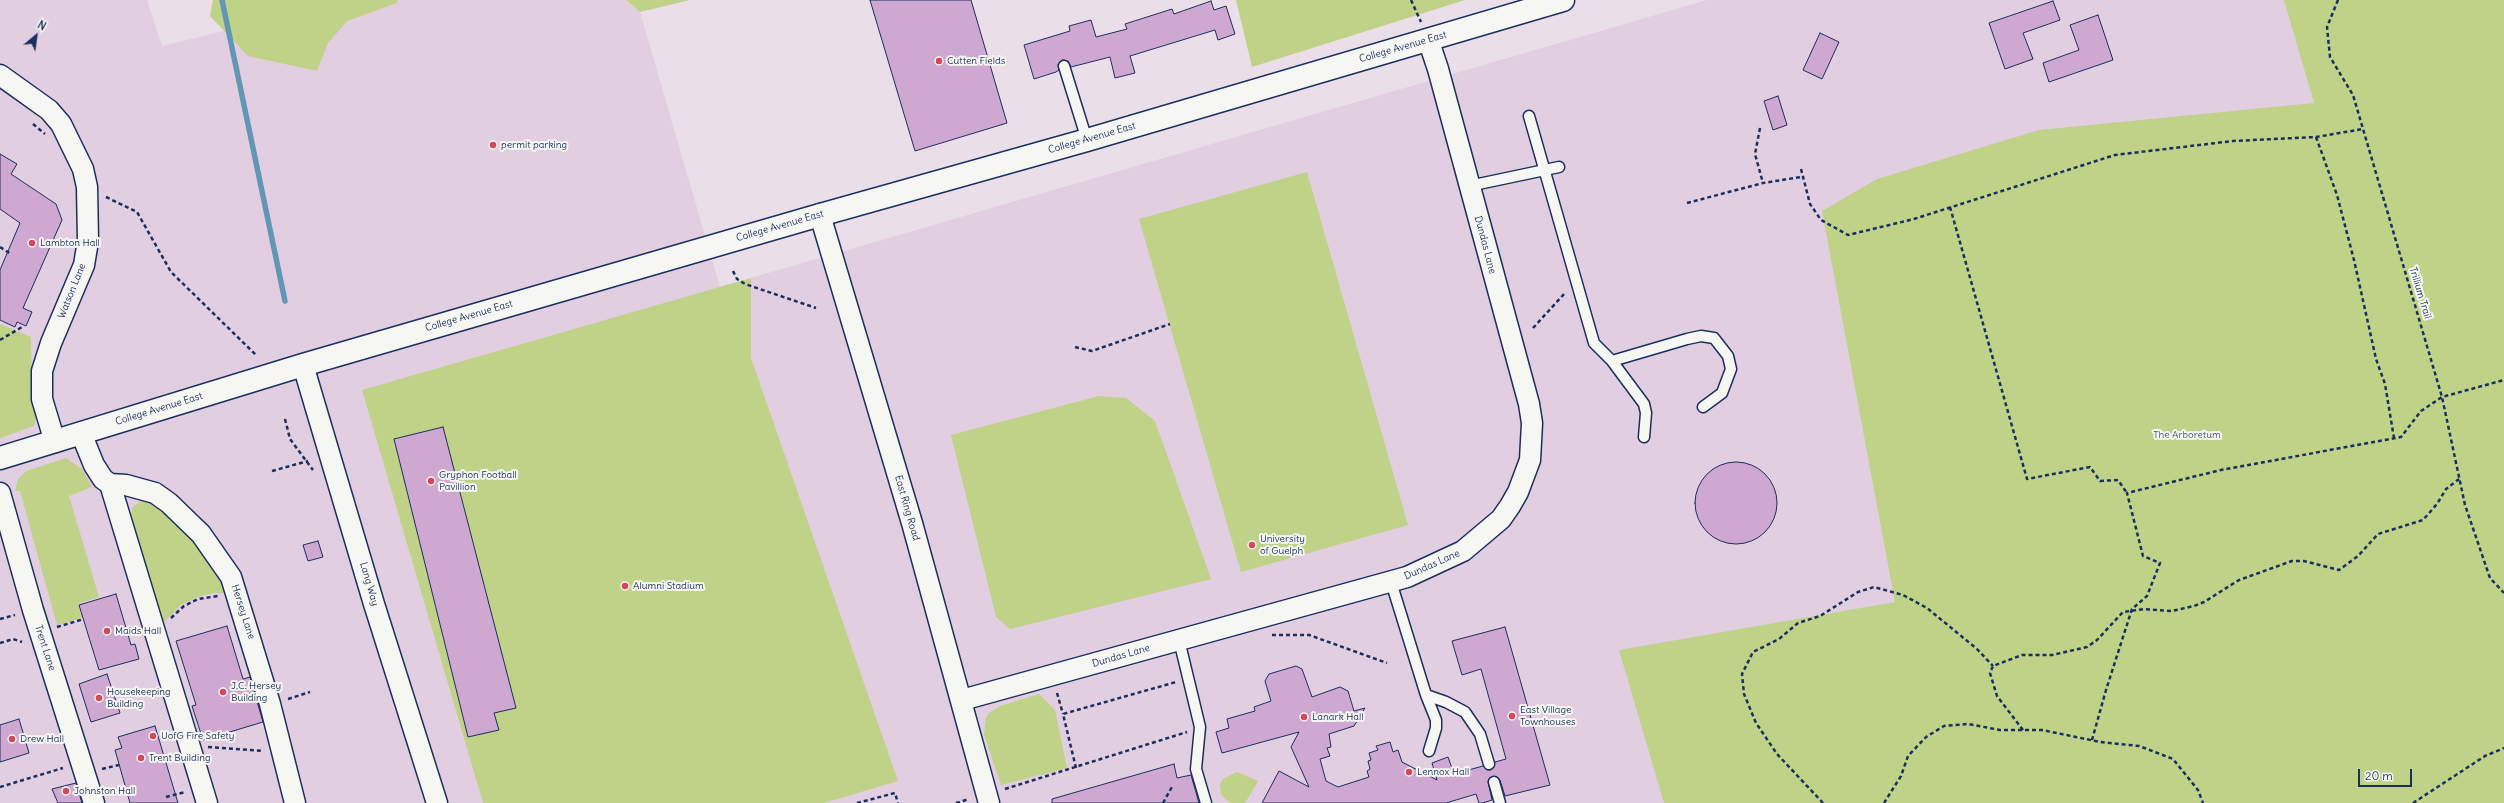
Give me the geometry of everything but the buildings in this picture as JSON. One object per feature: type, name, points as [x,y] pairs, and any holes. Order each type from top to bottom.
[{"type":"main road","name":"College Avenue East","points":[[0,458],[303,364],[820,215],[1087,140],[1563,0]]},
{"type":"street","name":"Dundas Lane","points":[[962,700],[1391,582],[1450,558],[1484,535],[1501,519],[1518,492],[1530,460],[1532,423],[1529,404],[1438,69],[1428,39]]},
{"type":"street","name":"Watson Lane","points":[[0,75],[49,110],[61,124],[83,168],[86,187],[88,241],[84,265],[51,343],[42,371],[42,399],[55,442]]},
{"type":"street","name":"East Ring Road","points":[[820,215],[878,406],[962,700],[988,799]]},
{"type":"street","name":"Lang Way","points":[[303,364],[437,803]]},
{"type":"street","points":[[81,433],[97,472],[110,484],[207,803]]},
{"type":"street","name":"Hersey Lane","points":[[110,484],[126,485],[155,493],[181,512],[202,534],[221,560],[238,594],[270,704],[295,803]]},
{"type":"street","name":"Trent Lane","points":[[0,493],[33,610],[90,766],[94,803]]},
{"type":"lane","points":[[1064,66],[1087,140]]},
{"type":"lane","points":[[1529,116],[1594,343],[1612,361],[1644,404],[1646,413],[1644,437]]},
{"type":"lane","points":[[1469,186],[1559,167]]},
{"type":"lane","points":[[1612,361],[1687,339],[1701,336],[1714,338],[1728,356],[1731,369],[1722,392],[1703,407]]},
{"type":"lane","points":[[1391,582],[1426,695],[1436,720],[1436,728],[1429,751]]},
{"type":"lane","points":[[1179,640],[1200,727],[1196,769],[1206,803]]},
{"type":"lane","points":[[1426,695],[1446,702],[1465,712],[1480,734],[1490,764]]},
{"type":"lane","points":[[1494,782],[1500,803]]},
{"type":"path","name":"Trillium Trail","points":[[2338,0],[2327,27],[2329,51],[2337,71],[2353,95],[2442,397],[2465,505],[2490,578],[2504,592]]},
{"type":"path","points":[[1760,128],[1755,154],[1763,183]]},
{"type":"path","points":[[1801,170],[1810,204],[1821,220],[1848,235],[1950,207],[2115,155],[2233,141],[2316,137],[2362,129]]},
{"type":"path","points":[[2316,137],[2337,195],[2354,260],[2376,359],[2385,384],[2394,438]]},
{"type":"path","points":[[1687,203],[1763,183],[1802,177]]},
{"type":"path","points":[[86,187],[137,212],[171,272],[256,355]]},
{"type":"path","points":[[1950,207],[2027,478],[2090,467],[2100,481],[2118,480],[2127,493],[2143,556],[2160,563],[2147,596],[2132,609],[2106,690],[2092,740]]},
{"type":"path","points":[[0,248],[11,254]]},
{"type":"path","points":[[734,271],[737,279],[745,284],[816,308]]},
{"type":"path","points":[[1533,328],[1577,281]]},
{"type":"path","points":[[1075,347],[1092,351],[1170,324]]},
{"type":"path","points":[[0,340],[22,327]]},
{"type":"path","points":[[2127,493],[2221,470],[2401,437],[2421,411],[2442,397],[2504,380]]},
{"type":"path","points":[[285,419],[290,439],[315,472]]},
{"type":"path","points":[[272,471],[330,456]]},
{"type":"path","points":[[1992,666],[2022,655],[2052,655],[2087,647],[2097,640],[2122,612],[2132,609],[2172,612],[2194,606],[2204,602],[2239,580],[2292,561],[2304,561],[2338,570],[2358,556],[2378,534],[2423,520],[2437,504],[2446,489],[2459,479]]},
{"type":"path","points":[[1823,803],[1776,754],[1756,723],[1744,694],[1742,674],[1753,652],[1778,639],[1798,623],[1820,616],[1858,592],[1874,587],[1902,595],[1927,608],[1977,649],[1992,666]]},
{"type":"path","points":[[157,636],[172,616],[184,606],[198,599],[238,594]]},
{"type":"path","points":[[56,628],[84,619]]},
{"type":"path","points":[[1992,666],[1990,673],[1996,696],[2023,730]]},
{"type":"path","points":[[270,704],[310,692]]},
{"type":"path","points":[[1884,803],[1891,795],[1901,776],[1908,756],[1926,737],[1944,726],[1968,724],[2000,730],[2064,733],[2092,740],[2139,746],[2173,759],[2198,790],[2203,803]]},
{"type":"path","points":[[956,803],[988,799],[1200,727]]},
{"type":"path","points":[[190,745],[283,753]]},
{"type":"path","points":[[2413,803],[2485,756],[2504,748]]},
{"type":"path","points":[[0,786],[90,766],[119,765]]},
{"type":"path","points":[[1163,803],[1173,785]]},
{"type":"path","points":[[857,803],[895,793],[898,803]]},
{"type":"shaded area","name":"University of Guelph","points":[[0,0],[147,0],[162,46],[351,0],[626,0],[640,12],[720,287],[1707,0],[2504,0],[2504,803],[0,803]]},
{"type":"green space","points":[[213,0],[397,0],[397,3],[347,21],[328,43],[317,71],[248,56],[210,16]]},
{"type":"green space","points":[[626,0],[690,0],[640,12]]},
{"type":"green space","points":[[1236,0],[1465,0],[1252,67]]},
{"type":"green space","name":"The Arboretum","points":[[2284,0],[2504,0],[2504,803],[1664,803],[1619,650],[1895,602],[1822,211],[1877,179],[2039,130],[2314,103]]},
{"type":"green space","points":[[1307,172],[1408,525],[1241,572],[1139,219]]},
{"type":"green space","name":"Alumni Stadium","points":[[751,278],[751,358],[898,781],[824,803],[483,803],[362,390]]},
{"type":"green space","points":[[0,324],[31,337],[32,395],[36,418],[34,426],[0,438]]},
{"type":"green space","points":[[1099,396],[1126,398],[1155,421],[1211,579],[1010,629],[996,617],[951,435]]},
{"type":"green space","points":[[66,458],[82,469],[92,487],[69,496],[99,597],[78,604],[82,618],[57,625],[20,491],[15,491],[18,479],[26,471]]},
{"type":"green space","points":[[142,501],[156,504],[172,516],[198,545],[216,572],[225,593],[214,593],[197,597],[181,605],[162,624],[129,517],[134,506]]},
{"type":"green space","points":[[1039,694],[1055,710],[1067,768],[1001,785],[984,735],[986,718],[989,713],[1000,706]]},
{"type":"green space","points":[[1237,772],[1258,781],[1245,803],[1230,803],[1221,795],[1220,784],[1223,779]]},
{"type":"waterway","points":[[222,0],[285,301]]},
{"type":"place","name":"Cutten Fields","points":[[939,61]]},
{"type":"place","name":"permit parking","points":[[493,145]]},
{"type":"place","name":"Lambton Hall","points":[[32,243]]},
{"type":"place","name":"Gryphon Football Pavillion","points":[[431,481]]},
{"type":"place","name":"University of Guelph","points":[[1252,545]]},
{"type":"place","name":"Alumni Stadium","points":[[625,586]]},
{"type":"place","name":"Maids Hall","points":[[107,631]]},
{"type":"place","name":"J.C. Hersey Building","points":[[223,692]]},
{"type":"place","name":"Housekeeping Building","points":[[99,698]]},
{"type":"place","name":"East Village Townhouses","points":[[1512,716]]},
{"type":"place","name":"Lanark Hall","points":[[1304,717]]},
{"type":"place","name":"UofG Fire Safety","points":[[153,736]]},
{"type":"place","name":"Drew Hall","points":[[12,739]]},
{"type":"place","name":"Trent Building","points":[[141,758]]},
{"type":"place","name":"Lennox Hall","points":[[1409,772]]},
{"type":"place","name":"Johnston Hall","points":[[66,791]]}]
